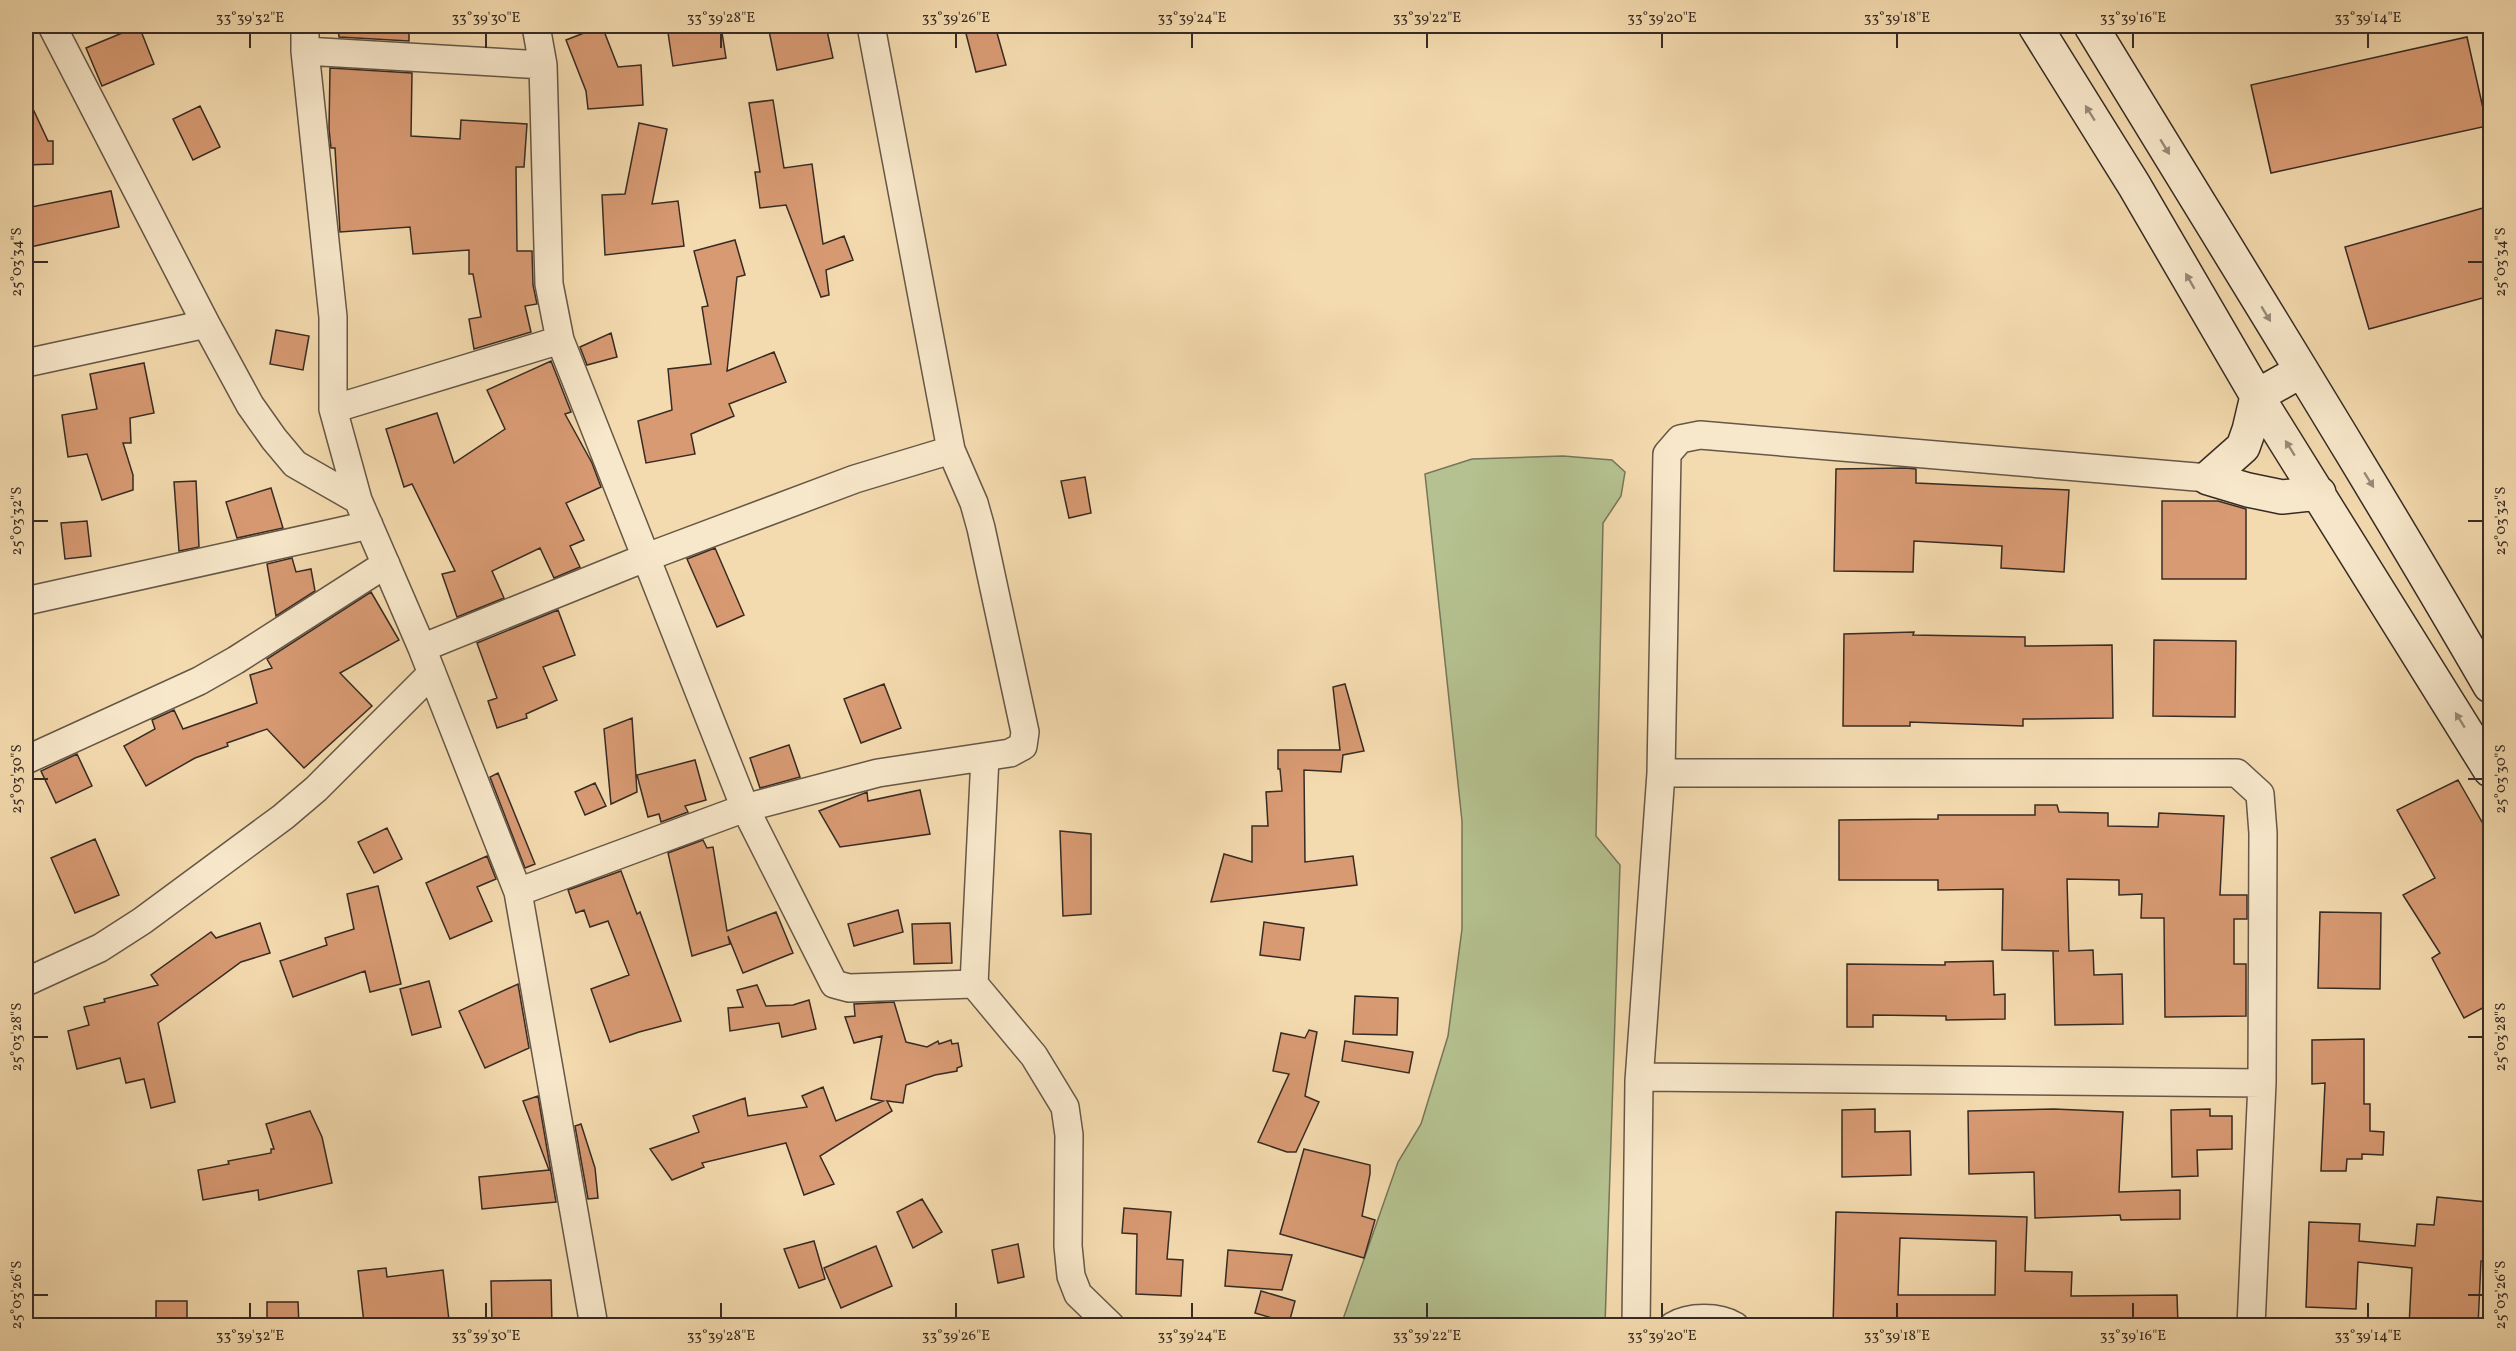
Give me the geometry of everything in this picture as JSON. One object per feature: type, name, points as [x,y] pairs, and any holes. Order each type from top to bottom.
[{"type":"street","points":[[52,26],[250,405],[295,464],[358,500]]},
{"type":"street","points":[[536,26],[543,65],[549,284],[560,340],[745,808],[834,984],[849,988],[974,984]]},
{"type":"street","points":[[518,892],[745,808],[878,773],[1010,753],[1023,747],[1025,732],[981,528],[974,503],[951,450],[871,26]]},
{"type":"street","points":[[2035,26],[2134,185],[2257,396],[2490,770]]},
{"type":"street","points":[[2091,26],[2396,524],[2490,686]]},
{"type":"street","points":[[543,65],[305,38],[333,317],[333,409],[358,500],[422,648],[518,892],[594,1326]]},
{"type":"street","points":[[26,363],[206,324]]},
{"type":"street","points":[[333,409],[560,340]]},
{"type":"street","points":[[2208,478],[2243,447],[2257,396],[2301,371]]},
{"type":"street","points":[[1636,1326],[1640,1077],[1661,773],[1667,454],[1680,439],[1701,435],[2208,478],[2282,497],[2319,493]]},
{"type":"street","points":[[422,648],[647,557],[855,479],[951,450]]},
{"type":"street","points":[[2353,548],[2396,524]]},
{"type":"street","points":[[26,601],[369,525]]},
{"type":"street","points":[[26,760],[199,681],[236,660],[386,564]]},
{"type":"street","points":[[26,982],[100,948],[142,921],[283,817],[316,789],[432,673]]},
{"type":"street","points":[[985,757],[974,984],[1034,1056],[1065,1107],[1069,1135],[1068,1246],[1071,1276],[1078,1294],[1111,1326]]},
{"type":"street","points":[[1661,773],[2238,773],[2259,794],[2263,833],[2262,1083],[2250,1326]]},
{"type":"street","points":[[1640,1077],[2262,1083]]},
{"type":"street","points":[[1673,1326],[1684,1319],[1708,1319],[1735,1326]]},
{"type":"green space","points":[[1563,456],[1612,460],[1625,472],[1621,496],[1603,523],[1596,836],[1620,865],[1605,1325],[1341,1325],[1398,1162],[1421,1124],[1448,1036],[1462,929],[1462,821],[1425,474],[1472,459]]},
{"type":"building","points":[[139,26],[154,64],[102,86],[86,48]]},
{"type":"building","points":[[338,26],[409,26],[409,41],[339,37]]},
{"type":"building","points":[[602,26],[618,67],[641,65],[643,105],[588,109],[586,91],[566,40]]},
{"type":"building","points":[[667,26],[721,26],[726,58],[673,66]]},
{"type":"building","points":[[768,26],[826,26],[833,58],[777,70]]},
{"type":"building","points":[[964,26],[995,26],[1006,65],[976,72]]},
{"type":"building","points":[[2467,37],[2487,126],[2271,173],[2251,85]]},
{"type":"building","points":[[330,68],[412,73],[411,136],[460,139],[461,120],[527,124],[524,167],[516,167],[517,251],[532,251],[533,285],[537,304],[525,306],[531,332],[474,349],[469,319],[481,317],[473,274],[469,274],[469,250],[413,254],[410,227],[340,232],[335,148],[331,148],[329,129]]},
{"type":"building","points":[[26,94],[48,141],[53,141],[53,164],[26,165]]},
{"type":"building","points":[[773,100],[784,168],[812,164],[823,244],[844,236],[853,260],[826,270],[829,295],[821,297],[786,205],[760,208],[755,172],[760,172],[749,103]]},
{"type":"building","points":[[200,106],[220,147],[193,160],[173,119]]},
{"type":"building","points":[[639,123],[667,129],[652,204],[678,201],[684,246],[605,255],[602,195],[625,194]]},
{"type":"building","points":[[111,191],[119,227],[26,248],[26,208]]},
{"type":"building","points":[[2490,206],[2490,296],[2369,329],[2345,247]]},
{"type":"building","points":[[735,240],[745,275],[737,277],[727,371],[774,352],[786,382],[729,404],[734,416],[691,434],[695,454],[646,463],[638,421],[672,410],[668,369],[711,364],[702,307],[708,306],[694,251]]},
{"type":"building","points":[[276,330],[309,336],[303,370],[270,364]]},
{"type":"building","points":[[611,333],[617,357],[587,365],[580,347]]},
{"type":"building","points":[[551,361],[571,412],[565,414],[592,463],[601,487],[566,503],[584,540],[570,546],[580,567],[554,578],[540,548],[492,571],[504,598],[457,617],[442,574],[455,571],[412,484],[404,487],[386,429],[437,413],[454,463],[505,429],[487,390]]},
{"type":"building","points":[[144,363],[154,413],[130,418],[131,443],[123,443],[133,475],[133,490],[102,500],[87,454],[68,457],[62,415],[97,409],[90,374]]},
{"type":"building","points":[[1836,469],[1916,469],[1916,483],[2069,490],[2064,572],[2001,568],[2002,546],[1914,541],[1913,572],[1834,571]]},
{"type":"building","points":[[1085,477],[1091,513],[1069,518],[1061,481]]},
{"type":"building","points":[[196,481],[199,547],[179,551],[174,482]]},
{"type":"building","points":[[271,488],[283,528],[237,538],[226,502]]},
{"type":"building","points":[[2162,501],[2218,501],[2246,509],[2246,579],[2162,579]]},
{"type":"building","points":[[87,521],[91,556],[65,559],[61,523]]},
{"type":"building","points":[[715,548],[744,615],[717,627],[687,559]]},
{"type":"building","points":[[292,558],[296,572],[311,569],[315,591],[276,616],[267,564]]},
{"type":"building","points":[[371,592],[399,640],[340,673],[372,706],[304,768],[267,729],[227,743],[228,746],[195,758],[146,786],[124,746],[155,729],[152,720],[174,710],[183,729],[257,703],[250,675],[272,668],[267,659]]},
{"type":"building","points":[[558,610],[575,655],[543,667],[557,700],[526,714],[527,718],[497,728],[488,701],[497,698],[477,643]]},
{"type":"building","points":[[1914,632],[1913,635],[2025,637],[2025,646],[2112,645],[2113,718],[2023,719],[2023,726],[1910,722],[1910,726],[1843,726],[1844,634]]},
{"type":"building","points":[[2154,640],[2236,641],[2235,717],[2153,716]]},
{"type":"building","points":[[884,684],[901,728],[861,743],[844,699]]},
{"type":"building","points":[[1345,684],[1364,751],[1343,755],[1341,772],[1304,770],[1305,862],[1353,856],[1357,885],[1211,902],[1224,854],[1252,862],[1252,826],[1268,826],[1266,792],[1282,791],[1280,769],[1278,769],[1278,750],[1340,750],[1333,687]]},
{"type":"building","points":[[632,718],[637,792],[611,804],[604,729]]},
{"type":"building","points":[[789,745],[800,777],[760,788],[750,758]]},
{"type":"building","points":[[77,754],[92,786],[56,803],[41,771]]},
{"type":"building","points":[[695,760],[706,800],[685,806],[688,812],[661,822],[659,814],[648,817],[637,775]]},
{"type":"building","points":[[498,773],[535,864],[525,868],[490,777]]},
{"type":"building","points":[[2458,780],[2490,836],[2490,1004],[2464,1018],[2432,958],[2440,953],[2403,895],[2435,878],[2397,810]]},
{"type":"building","points":[[595,783],[606,806],[585,815],[575,792]]},
{"type":"building","points":[[920,790],[930,834],[840,847],[819,811],[867,792],[868,801]]},
{"type":"building","points":[[2035,805],[2057,805],[2059,812],[2108,813],[2108,826],[2158,827],[2159,813],[2224,816],[2220,895],[2247,895],[2247,919],[2234,919],[2234,964],[2246,964],[2246,1016],[2165,1017],[2164,918],[2141,918],[2142,894],[2119,895],[2119,880],[2067,879],[2069,951],[2093,950],[2094,975],[2122,974],[2123,1024],[2055,1025],[2053,951],[2059,951],[2002,950],[2003,889],[1938,890],[1938,880],[1839,880],[1839,820],[1938,819],[1938,815],[2035,815]]},
{"type":"building","points":[[387,828],[402,859],[374,873],[358,842]]},
{"type":"building","points":[[1060,831],[1091,834],[1091,914],[1063,916]]},
{"type":"building","points":[[95,839],[119,895],[75,913],[51,858]]},
{"type":"building","points":[[703,840],[707,848],[713,847],[727,931],[776,912],[793,953],[743,973],[728,936],[730,944],[692,956],[668,853]]},
{"type":"building","points":[[487,856],[496,879],[477,887],[492,921],[450,939],[426,883]]},
{"type":"building","points":[[621,871],[637,914],[640,912],[681,1021],[610,1042],[591,989],[629,975],[608,921],[590,927],[584,910],[576,913],[568,890]]},
{"type":"building","points":[[378,886],[401,984],[370,992],[365,971],[293,997],[280,961],[327,945],[325,938],[354,929],[347,894]]},
{"type":"building","points":[[898,910],[903,932],[854,946],[848,924]]},
{"type":"building","points":[[2320,912],[2381,913],[2380,989],[2318,988]]},
{"type":"building","points":[[1264,922],[1304,928],[1300,960],[1260,955]]},
{"type":"building","points":[[260,923],[270,953],[241,962],[158,1023],[175,1102],[151,1108],[144,1079],[126,1083],[120,1058],[77,1069],[68,1031],[89,1025],[84,1007],[105,1002],[104,999],[158,985],[151,975],[211,932],[216,938]]},
{"type":"building","points":[[950,923],[952,963],[914,964],[912,924]]},
{"type":"building","points":[[1993,961],[1994,995],[2005,994],[2005,1019],[1946,1020],[1946,1016],[1873,1015],[1873,1027],[1847,1027],[1847,964],[1945,965],[1945,962]]},
{"type":"building","points":[[429,981],[441,1027],[412,1035],[400,989]]},
{"type":"building","points":[[518,984],[529,1048],[485,1068],[459,1011]]},
{"type":"building","points":[[757,985],[766,1006],[793,1005],[809,1000],[816,1029],[782,1037],[779,1023],[730,1031],[728,1008],[743,1007],[737,990]]},
{"type":"building","points":[[1355,996],[1398,998],[1397,1035],[1353,1034]]},
{"type":"building","points":[[894,1002],[906,1042],[927,1047],[938,1041],[939,1044],[951,1040],[952,1044],[958,1043],[962,1066],[957,1068],[957,1071],[935,1075],[906,1085],[903,1103],[887,1101],[892,1111],[820,1156],[834,1184],[804,1195],[786,1143],[702,1163],[704,1167],[672,1180],[650,1149],[699,1132],[693,1116],[745,1098],[748,1116],[807,1107],[802,1096],[823,1087],[836,1121],[883,1101],[871,1099],[882,1036],[854,1043],[845,1017],[855,1016],[854,1004]]},
{"type":"building","points":[[1309,1030],[1317,1032],[1305,1096],[1319,1102],[1296,1152],[1287,1152],[1258,1142],[1289,1074],[1273,1071],[1281,1033],[1305,1038]]},
{"type":"building","points":[[2364,1039],[2364,1104],[2370,1104],[2370,1131],[2384,1132],[2383,1155],[2362,1154],[2362,1159],[2347,1159],[2346,1171],[2321,1171],[2325,1083],[2312,1084],[2312,1040]]},
{"type":"building","points":[[1345,1041],[1413,1052],[1409,1073],[1342,1061]]},
{"type":"building","points":[[538,1096],[556,1202],[482,1209],[479,1177],[549,1170],[523,1101]]},
{"type":"building","points":[[1875,1109],[1875,1132],[1910,1131],[1911,1175],[1842,1177],[1842,1110]]},
{"type":"building","points":[[2054,1109],[2123,1112],[2119,1192],[2180,1190],[2180,1219],[2121,1220],[2120,1215],[2035,1218],[2034,1172],[1969,1174],[1968,1111]]},
{"type":"building","points":[[2210,1109],[2210,1116],[2232,1116],[2232,1149],[2197,1150],[2198,1176],[2172,1177],[2171,1110]]},
{"type":"building","points":[[310,1111],[322,1137],[332,1183],[259,1200],[258,1190],[203,1200],[198,1170],[229,1164],[228,1161],[271,1153],[271,1149],[274,1149],[266,1124]]},
{"type":"building","points":[[581,1124],[595,1168],[598,1198],[588,1199],[575,1126]]},
{"type":"building","points":[[1304,1149],[1370,1165],[1362,1216],[1375,1220],[1364,1258],[1280,1234]]},
{"type":"building","points":[[2437,1197],[2487,1202],[2486,1213],[2490,1213],[2490,1262],[2481,1261],[2478,1326],[2409,1326],[2412,1268],[2358,1262],[2356,1309],[2306,1307],[2309,1222],[2360,1224],[2359,1241],[2415,1246],[2417,1224],[2434,1225]]},
{"type":"building","points":[[922,1199],[942,1232],[913,1248],[897,1212]]},
{"type":"building","points":[[1124,1208],[1171,1212],[1167,1259],[1183,1260],[1181,1296],[1136,1294],[1137,1234],[1122,1233]]},
{"type":"building","points":[[1836,1212],[2027,1217],[2025,1271],[2072,1272],[2071,1296],[2177,1295],[2178,1326],[1833,1326]],"holes":[[[1900,1238],[1996,1241],[1995,1295],[1898,1295]]]},
{"type":"building","points":[[814,1241],[825,1279],[799,1288],[784,1249]]},
{"type":"building","points":[[1018,1244],[1024,1277],[998,1283],[992,1250]]},
{"type":"building","points":[[876,1246],[892,1286],[841,1308],[824,1268]]},
{"type":"building","points":[[1228,1250],[1292,1255],[1282,1290],[1225,1286]]},
{"type":"building","points":[[386,1268],[387,1277],[443,1270],[449,1320],[401,1326],[383,1326],[383,1321],[364,1323],[358,1271]]},
{"type":"building","points":[[551,1280],[552,1326],[492,1326],[491,1281]]},
{"type":"building","points":[[1261,1291],[1295,1301],[1289,1323],[1255,1313]]},
{"type":"building","points":[[156,1301],[187,1301],[187,1326],[156,1326]]},
{"type":"building","points":[[267,1302],[298,1302],[299,1326],[267,1326]]}]
